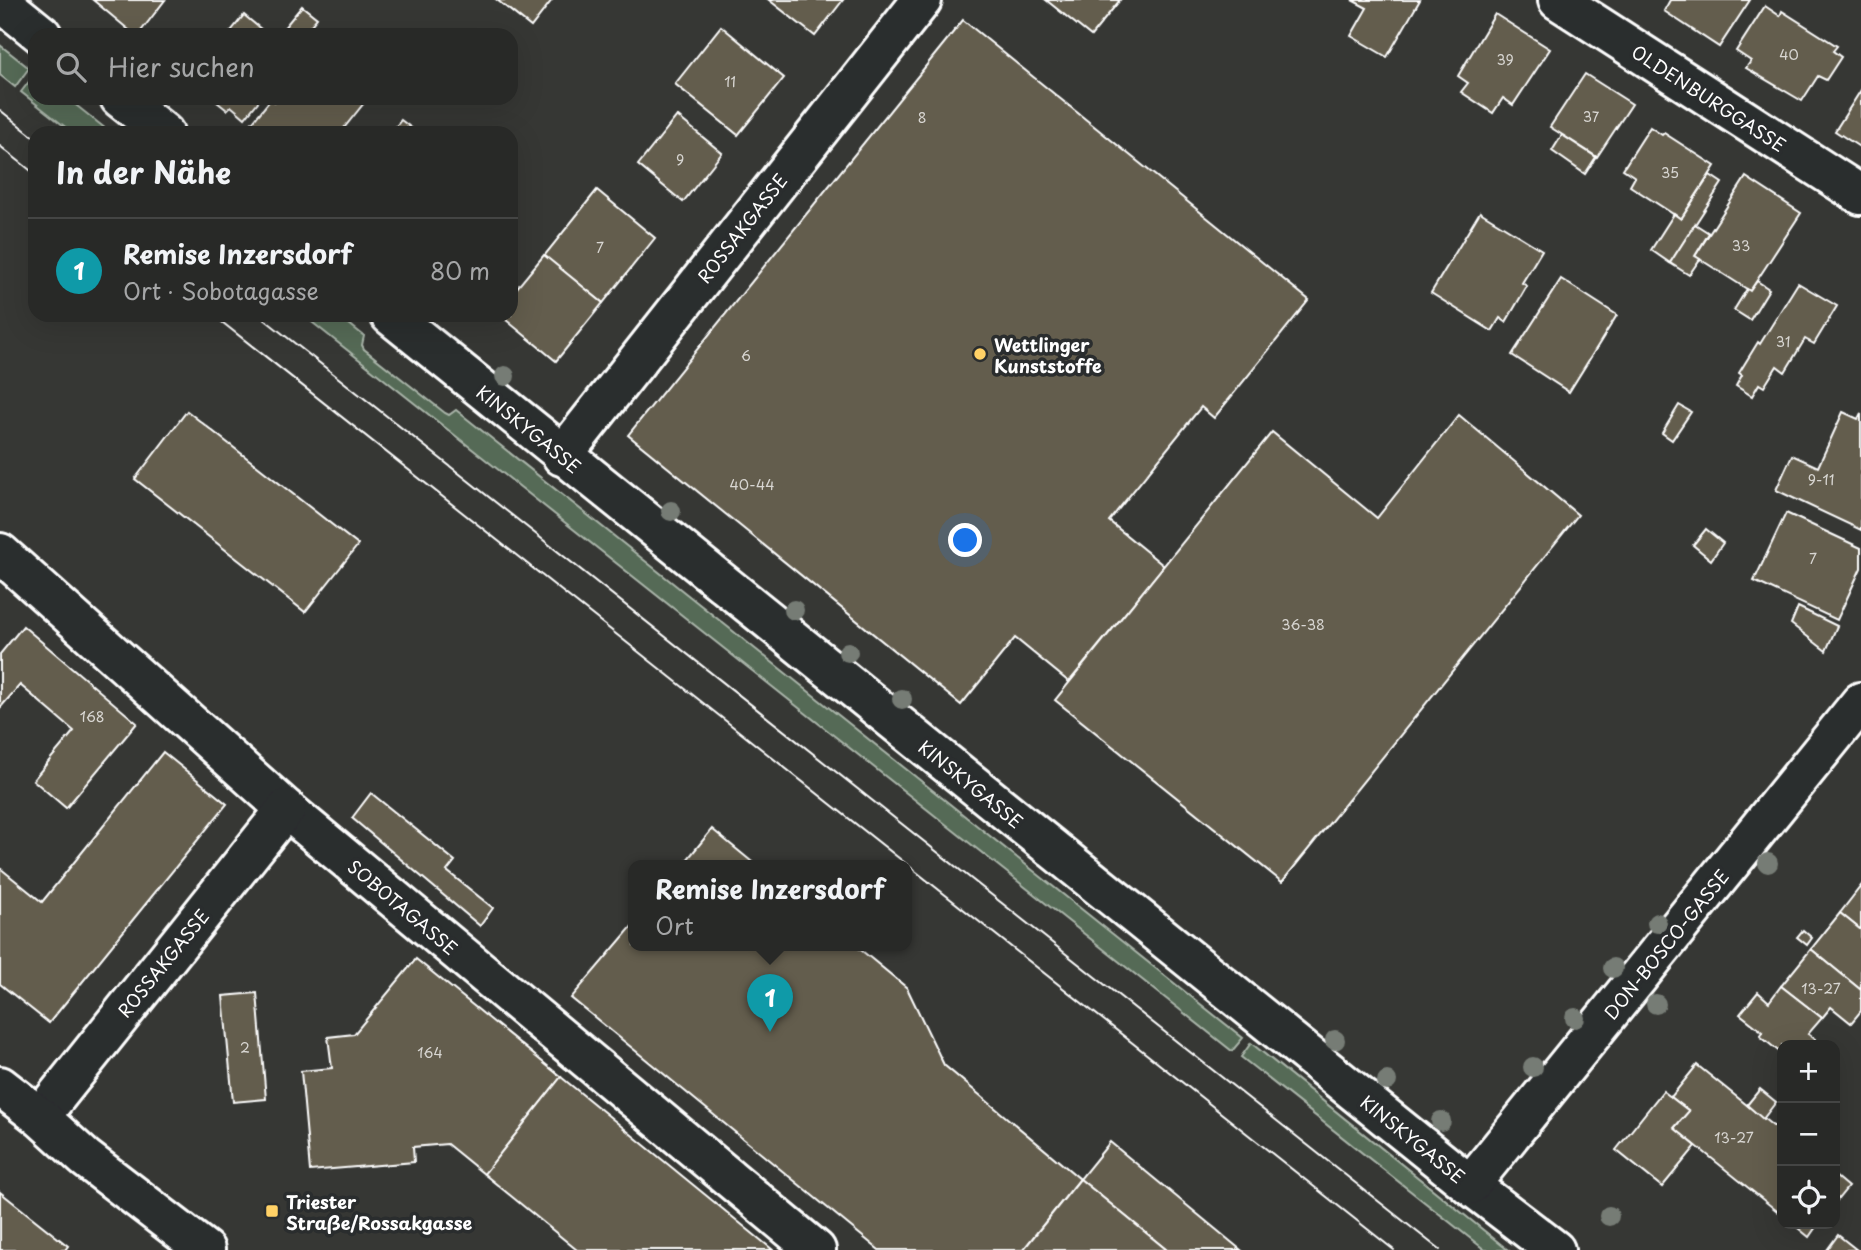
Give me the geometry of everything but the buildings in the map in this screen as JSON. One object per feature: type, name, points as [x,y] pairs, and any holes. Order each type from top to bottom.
[{"type":"street","name":"ROSSAKGASSE","points":[[562,456],[922,0]]},
{"type":"street","name":"OLDENBURGGASSE","points":[[1558,0],[1861,195]]},
{"type":"street","points":[[0,1],[34,28]]},
{"type":"street","points":[[129,105],[155,126]]},
{"type":"street","name":"KINSKYGASSE","points":[[399,322],[562,456],[1555,1250]]},
{"type":"street","name":"SOBOTAGASSE","points":[[0,553],[286,809],[816,1250]]},
{"type":"street","name":"DON-BOSCO-GASSE","points":[[1471,1185],[1861,702]]},
{"type":"street","name":"ROSSAKGASSE","points":[[40,1117],[286,809]]},
{"type":"street","points":[[0,1086],[40,1117],[85,1158],[205,1250]]},
{"type":"green space","points":[[0,45],[28,69],[15,87],[0,75]]},
{"type":"green space","points":[[28,83],[28,98],[21,92]]},
{"type":"green space","points":[[37,105],[76,105],[102,126],[64,126]]},
{"type":"green space","points":[[312,322],[347,322],[364,336],[364,349],[445,413],[449,415],[456,410],[1243,1038],[1232,1051]]},
{"type":"green space","points":[[1251,1043],[1508,1250],[1485,1250],[1241,1057]]},
{"type":"tram line","points":[[0,110],[28,132]]},
{"type":"tram line","points":[[0,146],[28,168]]},
{"type":"tram line","points":[[222,322],[901,860]]},
{"type":"tram line","points":[[268,322],[1440,1250]]},
{"type":"tram line","points":[[912,868],[1394,1250]]},
{"type":"place","name":"Wettlinger Kunststoffe","points":[[980,354]]},
{"type":"place","name":"Remise Inzersdorf","points":[[770,1032]]},
{"type":"place","name":"Triester Straße/Rossakgasse","points":[[272,1211]]}]
